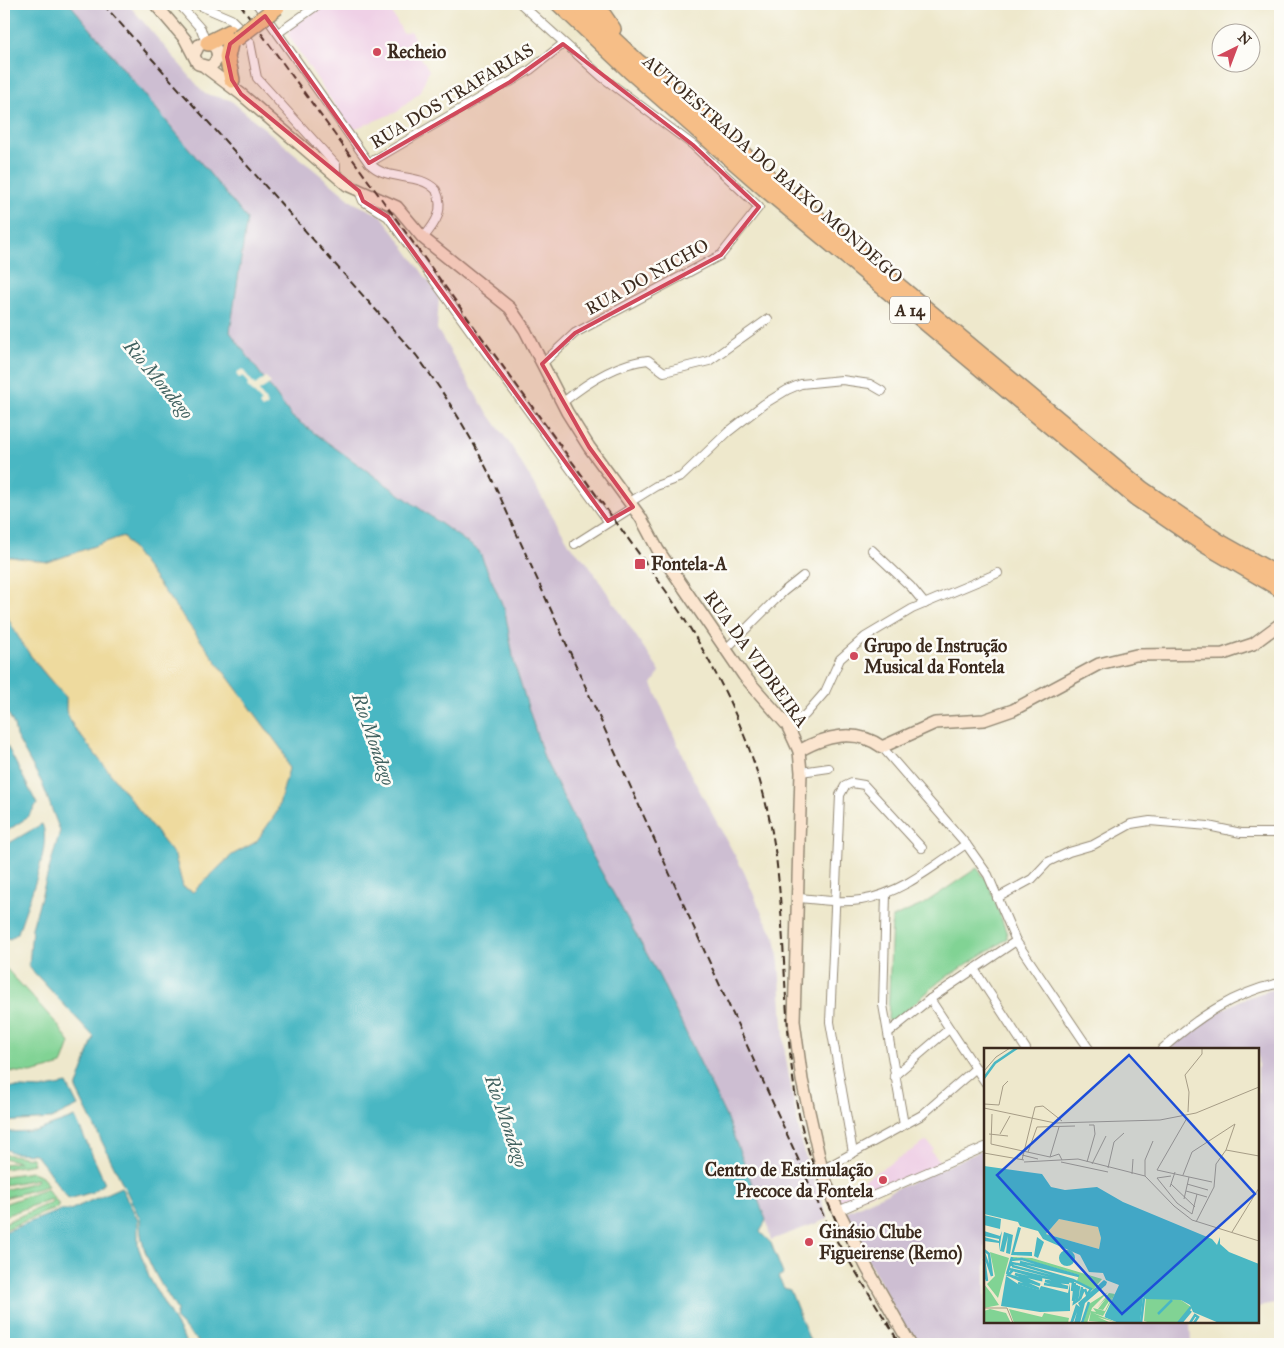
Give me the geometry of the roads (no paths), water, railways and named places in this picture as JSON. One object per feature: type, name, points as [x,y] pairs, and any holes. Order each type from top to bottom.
[{"type":"highway","name":"AUTOESTRADA DO BAIXO MONDEGO","points":[[559,4],[630,71],[764,188],[1136,498],[1205,545],[1280,589]]},
{"type":"highway","name":"AUTOESTRADA DO BAIXO MONDEGO","points":[[576,4],[638,62],[664,82],[772,180],[1142,489],[1218,542],[1280,576]]},
{"type":"highway","points":[[596,4],[617,35],[664,82]]},
{"type":"highway","points":[[217,57],[232,39],[276,5]]},
{"type":"highway","points":[[205,43],[232,39]]},
{"type":"highway","points":[[232,39],[227,57],[232,80]]},
{"type":"street","points":[[155,4],[185,39],[198,64],[205,67],[241,94]]},
{"type":"street","points":[[164,4],[205,43],[214,46],[217,57],[241,94]]},
{"type":"street","points":[[179,4],[201,29],[205,43]]},
{"type":"street","points":[[196,4],[231,20],[242,30],[250,42],[257,78],[336,165],[334,174]]},
{"type":"street","points":[[257,4],[369,163],[382,173],[419,179],[431,184],[436,190],[439,196],[440,211],[434,226],[423,238]]},
{"type":"street","points":[[278,33],[319,4]]},
{"type":"street","points":[[521,4],[563,44]]},
{"type":"street","points":[[194,55],[196,48],[205,43]]},
{"type":"street","name":"RUA DOS TRAFARIAS","points":[[369,163],[492,90],[510,82],[563,44]]},
{"type":"street","name":"RUA DO NICHO","points":[[542,364],[576,333],[721,255],[758,207],[694,145],[602,77],[563,44]]},
{"type":"street","points":[[205,67],[213,65],[217,57]]},
{"type":"street","name":"RUA DA VIDREIRA","points":[[241,94],[334,174],[359,192],[392,204],[423,238],[510,308],[525,330],[562,403],[589,447],[631,504],[658,550],[744,676],[787,725],[799,751],[802,772],[794,1022],[802,1080],[822,1170],[838,1212],[910,1344]]},
{"type":"street","points":[[359,192],[363,200],[388,217],[608,521]]},
{"type":"street","points":[[562,403],[582,387],[634,361],[648,360],[664,372],[709,361],[768,319]]},
{"type":"street","points":[[575,544],[656,486],[681,477],[728,432],[764,404],[787,390],[801,384],[842,380],[865,382],[882,391]]},
{"type":"street","points":[[872,550],[911,587],[925,604]]},
{"type":"street","points":[[787,725],[806,715],[824,692],[830,678],[847,652],[865,637],[899,616],[998,573]]},
{"type":"street","points":[[726,649],[783,592],[803,576]]},
{"type":"street","points":[[882,747],[935,723],[984,720],[1013,710],[1100,664],[1136,655],[1223,654],[1253,644],[1280,624]]},
{"type":"street","points":[[799,751],[818,741],[849,735],[870,738],[882,747],[966,844],[988,875],[1016,942],[1088,1048]]},
{"type":"street","points":[[802,772],[830,768]]},
{"type":"street","points":[[853,1153],[830,1022],[840,796],[847,785],[858,782],[866,786],[922,848]]},
{"type":"street","points":[[997,898],[1032,878],[1048,862],[1069,852],[1093,845],[1131,824],[1150,821],[1208,826],[1241,833],[1280,833]]},
{"type":"street","points":[[799,898],[836,901],[861,900],[886,894],[921,874],[966,844]]},
{"type":"street","points":[[886,894],[883,1005],[894,1076],[904,1124]]},
{"type":"street","points":[[888,1033],[930,999],[1016,942]]},
{"type":"street","points":[[974,969],[1025,1048]]},
{"type":"street","points":[[1163,1048],[1189,1024],[1223,1003],[1259,988],[1280,983]]},
{"type":"street","points":[[930,999],[984,1080]]},
{"type":"street","points":[[894,1076],[949,1029]]},
{"type":"street","points":[[822,1170],[922,1114],[976,1068]]},
{"type":"street","points":[[838,1212],[984,1147]]},
{"type":"water","name":"Rio Mondego","points":[[4,4],[70,4],[247,219],[230,332],[292,417],[479,551],[505,611],[514,662],[544,758],[592,855],[659,976],[727,1119],[766,1220],[760,1232],[771,1243],[783,1274],[778,1277],[784,1288],[790,1290],[811,1344],[198,1344],[198,1341],[175,1319],[177,1310],[147,1256],[143,1244],[140,1219],[76,1089],[94,1037],[29,967],[32,928],[60,831],[42,783],[16,736],[14,725],[4,705],[4,609],[16,633],[31,656],[66,697],[66,711],[73,726],[175,856],[183,887],[193,892],[232,855],[256,842],[277,812],[289,769],[282,750],[123,536],[48,562],[4,556]]},
{"type":"water","points":[[4,740],[37,804],[28,817],[4,833]]},
{"type":"water","points":[[42,824],[44,847],[37,877],[18,933],[10,939],[4,936],[4,846]]},
{"type":"water","points":[[67,1084],[78,1106],[51,1119],[4,1122],[4,1087],[41,1089]]},
{"type":"water","points":[[75,1117],[105,1183],[93,1192],[69,1199],[35,1154],[14,1153],[4,1149],[4,1132],[36,1131]]},
{"type":"water","points":[[121,1187],[138,1220],[138,1246],[149,1277],[187,1344],[4,1344],[4,1232],[61,1210],[70,1210]]},
{"type":"railway","points":[[103,4],[416,355],[460,421],[497,490],[830,1230],[891,1329]]},
{"type":"railway","points":[[240,4],[666,591],[705,653],[722,685],[750,751],[770,821],[776,857],[782,918],[792,1069],[800,1119],[818,1177],[851,1251]]},
{"type":"railway","points":[[888,1322],[899,1344]]},
{"type":"place","name":"Recheio","points":[[377,52]]},
{"type":"place","name":"Fontela-A","points":[[640,564]]},
{"type":"place","name":"Grupo de Instrução Musical da Fontela","points":[[854,656]]},
{"type":"place","name":"Centro de Estimulação Precoce da Fontela","points":[[883,1180]]},
{"type":"place","name":"Ginásio Clube Figueirense (Remo)","points":[[809,1242]]}]
